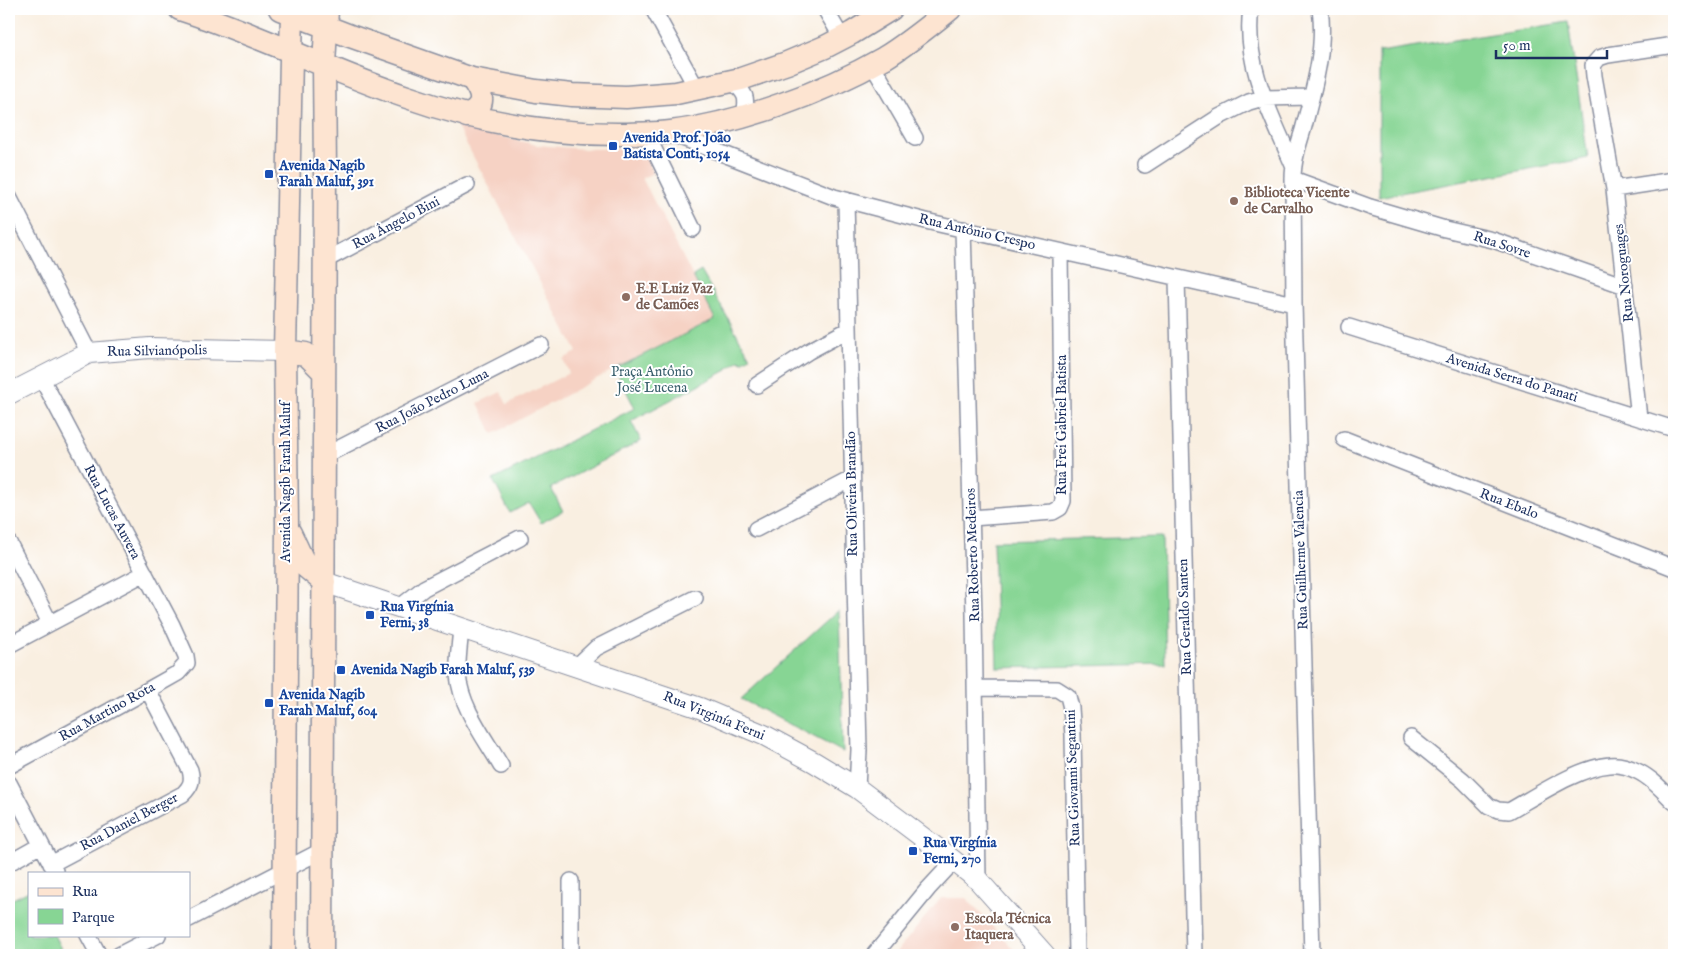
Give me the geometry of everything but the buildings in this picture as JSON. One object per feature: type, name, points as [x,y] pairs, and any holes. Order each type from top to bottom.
[{"type":"main road","points":[[180,9],[408,98],[467,116],[502,124],[596,134],[669,132],[712,125],[776,107],[885,58],[950,9]]},
{"type":"main road","points":[[287,10],[327,18],[472,79],[503,86],[572,95],[617,96],[676,93],[731,82],[788,63],[842,38],[891,9]]},
{"type":"main road","name":"Avenida Nagib Farah Maluf","points":[[284,955],[287,525],[285,351],[290,51],[287,10]]},
{"type":"main road","points":[[322,955],[324,66],[327,18]]},
{"type":"main road","points":[[467,116],[477,109],[482,97],[472,79]]},
{"type":"main road","points":[[502,124],[494,112],[494,105],[503,86]]},
{"type":"main road","points":[[285,351],[306,354],[324,372]]},
{"type":"main road","points":[[287,525],[299,556],[306,567],[324,582]]},
{"type":"street","points":[[653,9],[697,89]]},
{"type":"street","points":[[825,9],[842,38]]},
{"type":"street","name":"Rua Guilherme Valencia","points":[[1251,9],[1250,38],[1252,55],[1263,98],[1293,172]]},
{"type":"street","name":"Rua Guilherme Valencia","points":[[1312,955],[1294,304],[1293,172],[1321,46],[1322,22],[1320,9]]},
{"type":"street","name":"Rua Noroguages","points":[[1639,418],[1614,189],[1593,65],[1599,58],[1622,52],[1674,45]]},
{"type":"street","points":[[872,64],[915,138]]},
{"type":"street","points":[[731,82],[744,91],[747,103],[744,115]]},
{"type":"street","points":[[1145,165],[1219,117],[1248,102],[1263,98],[1311,97]]},
{"type":"street","name":"Rua Antônio Crespo","points":[[669,132],[846,200],[963,230],[1294,304]]},
{"type":"street","points":[[646,133],[693,229]]},
{"type":"street","name":"Rua Sovre","points":[[1293,172],[1378,209],[1444,229],[1493,240],[1625,286]]},
{"type":"street","points":[[1614,189],[1674,180]]},
{"type":"street","name":"Rua Ângelo Bini","points":[[324,262],[467,185]]},
{"type":"street","points":[[9,197],[89,353]]},
{"type":"street","name":"Rua Oliveira Brandão","points":[[846,200],[858,750],[857,788]]},
{"type":"street","name":"Rua Roberto Medeiros","points":[[963,230],[978,880]]},
{"type":"street","name":"Rua Frei Gabriel Batista","points":[[971,518],[1053,512],[1060,508],[1063,501],[1060,252]]},
{"type":"street","name":"Rua Geraldo Santen","points":[[1177,278],[1194,955]]},
{"type":"street","name":"Avenida Serra do Panati","points":[[1349,327],[1674,429]]},
{"type":"street","points":[[757,385],[809,351],[848,330]]},
{"type":"street","name":"Rua João Pedro Luna","points":[[324,456],[541,345]]},
{"type":"street","name":"Rua Silvianópolis","points":[[9,394],[89,353],[150,348],[285,351]]},
{"type":"street","name":"Rua Lucas Auvera","points":[[41,377],[182,647]]},
{"type":"street","name":"Rua Ebalo","points":[[1344,439],[1674,568]]},
{"type":"street","points":[[756,529],[852,479]]},
{"type":"street","points":[[400,607],[424,588],[520,538]]},
{"type":"street","points":[[9,543],[50,623]]},
{"type":"street","points":[[9,645],[145,573]]},
{"type":"street","name":"Rua Virginía Ferni","points":[[324,582],[700,708],[764,735],[857,788],[954,861],[978,880],[1045,955]]},
{"type":"street","points":[[576,667],[596,648],[695,598]]},
{"type":"street","points":[[461,628],[458,674],[460,689],[466,705],[501,766]]},
{"type":"street","name":"Rua Martino Rota","points":[[9,766],[148,690],[182,669],[187,663],[182,647]]},
{"type":"street","name":"Rua Giovanni Segantini","points":[[975,688],[1057,689],[1068,696],[1072,708],[1074,735],[1076,955]]},
{"type":"street","name":"Rua Daniel Berger","points":[[54,868],[183,794],[192,783],[190,770],[148,690]]},
{"type":"street","points":[[1411,738],[1464,780],[1489,806],[1498,810],[1508,811],[1584,771],[1610,765],[1624,766],[1639,772],[1654,782],[1674,802]]},
{"type":"street","points":[[9,782],[54,868]]},
{"type":"street","points":[[9,862],[41,845]]},
{"type":"street","points":[[190,918],[321,850]]},
{"type":"street","points":[[874,955],[928,889],[954,861]]},
{"type":"street","points":[[571,881],[571,955]]},
{"type":"street","points":[[89,936],[99,955]]},
{"type":"street","points":[[119,955],[156,936]]},
{"type":"shaded area","name":"E.E Luiz Vaz de Camões","points":[[457,126],[537,145],[585,149],[643,148],[653,173],[642,178],[715,319],[611,371],[493,434],[478,403],[501,392],[507,404],[569,373],[563,359],[577,352]]},
{"type":"shaded area","name":"Escola Técnica Itaquera","points":[[941,898],[966,898],[1019,955],[894,955]]},
{"type":"green space","points":[[1568,22],[1588,158],[1379,197],[1379,52]]},
{"type":"green space","name":"Praça Antônio José Lucena","points":[[701,271],[750,357],[742,362],[740,360],[727,370],[631,421],[641,441],[551,488],[563,511],[541,523],[529,503],[510,513],[493,480],[635,408],[615,369],[715,319],[693,276]]},
{"type":"green space","points":[[1162,537],[1165,664],[997,668],[993,541]]},
{"type":"green space","points":[[839,610],[843,752],[741,699]]},
{"type":"green space","points":[[28,892],[28,936],[54,936],[61,949],[49,955],[9,955],[9,901]]},
{"type":"place","name":"Avenida Prof. João Batista Conti, 1054","points":[[613,146]]},
{"type":"place","name":"Avenida Nagib Farah Maluf, 391","points":[[269,174]]},
{"type":"place","name":"Biblioteca Vicente de Carvalho","points":[[1234,201]]},
{"type":"place","name":"E.E Luiz Vaz de Camões","points":[[626,297]]},
{"type":"place","name":"Rua Virgínia Ferni, 38","points":[[370,615]]},
{"type":"place","name":"Avenida Nagib Farah Maluf, 539","points":[[341,670]]},
{"type":"place","name":"Avenida Nagib Farah Maluf, 604","points":[[269,703]]},
{"type":"place","name":"Rua Virgínia Ferni, 270","points":[[913,851]]},
{"type":"place","name":"Escola Técnica Itaquera","points":[[955,927]]}]
